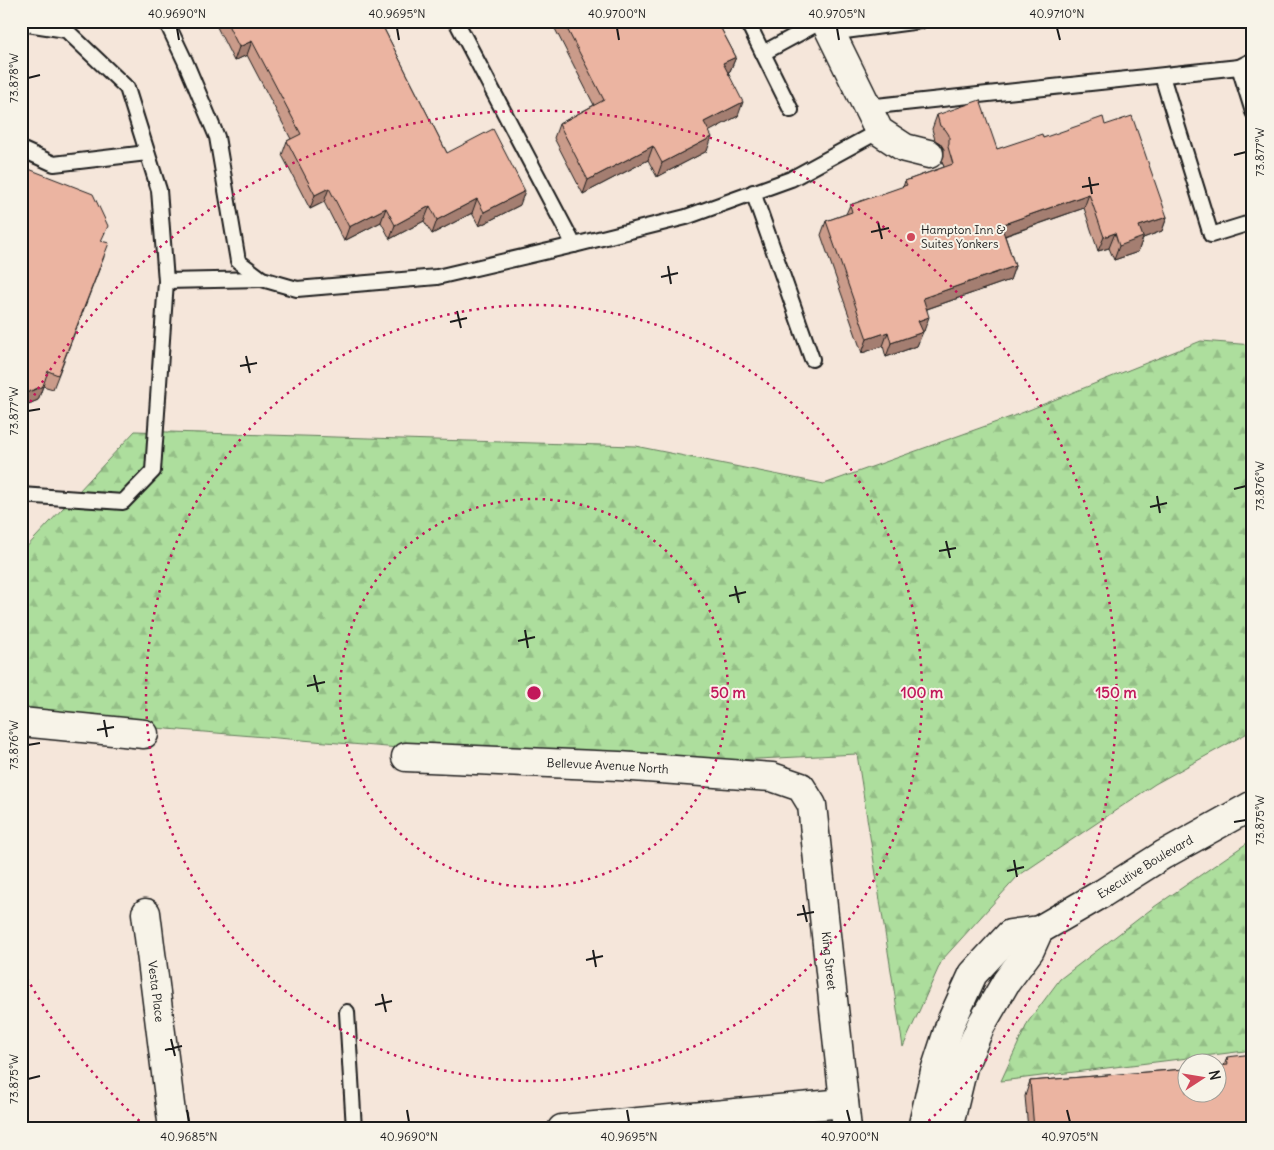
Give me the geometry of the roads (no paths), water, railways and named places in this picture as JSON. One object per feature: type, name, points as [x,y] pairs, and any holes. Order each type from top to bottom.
[{"type":"street","points":[[826,25],[880,131],[905,148],[929,154]]},
{"type":"street","points":[[21,722],[144,734]]},
{"type":"street","name":"Bellevue Avenue North","points":[[406,758],[619,766],[772,777],[801,787],[805,793]]},
{"type":"street","name":"King Street","points":[[805,793],[812,805],[846,1116]]},
{"type":"street","name":"Executive Boulevard","points":[[922,1129],[935,1072],[952,1022],[973,974],[1010,934],[1039,930],[1103,894],[1163,855],[1253,805]]},
{"type":"street","name":"Vesta Place","points":[[146,913],[173,1129]]},
{"type":"street","points":[[948,1129],[963,1067],[981,1025],[1006,982],[1030,950],[1039,930]]},
{"type":"street","points":[[562,1129],[846,1116]]},
{"type":"lane","points":[[166,21],[217,137],[238,261],[262,278],[297,289],[437,277],[574,245],[686,216],[791,179],[880,131]]},
{"type":"lane","points":[[456,21],[574,245]]},
{"type":"lane","points":[[747,21],[791,110]]},
{"type":"lane","points":[[762,53],[826,25],[911,22]]},
{"type":"lane","points":[[21,23],[66,30],[127,88],[159,190],[166,281],[153,471],[123,502],[21,495]]},
{"type":"lane","points":[[867,107],[1239,68],[1253,60]]},
{"type":"lane","points":[[1239,68],[1253,112]]},
{"type":"lane","points":[[1162,76],[1211,235],[1253,222]]},
{"type":"lane","points":[[21,149],[54,164],[147,153]]},
{"type":"lane","points":[[753,192],[812,359]]},
{"type":"lane","points":[[166,281],[262,278]]},
{"type":"lane","points":[[348,1012],[354,1129]]},
{"type":"place","name":"Hampton Inn & Suites Yonkers","points":[[911,237]]}]
